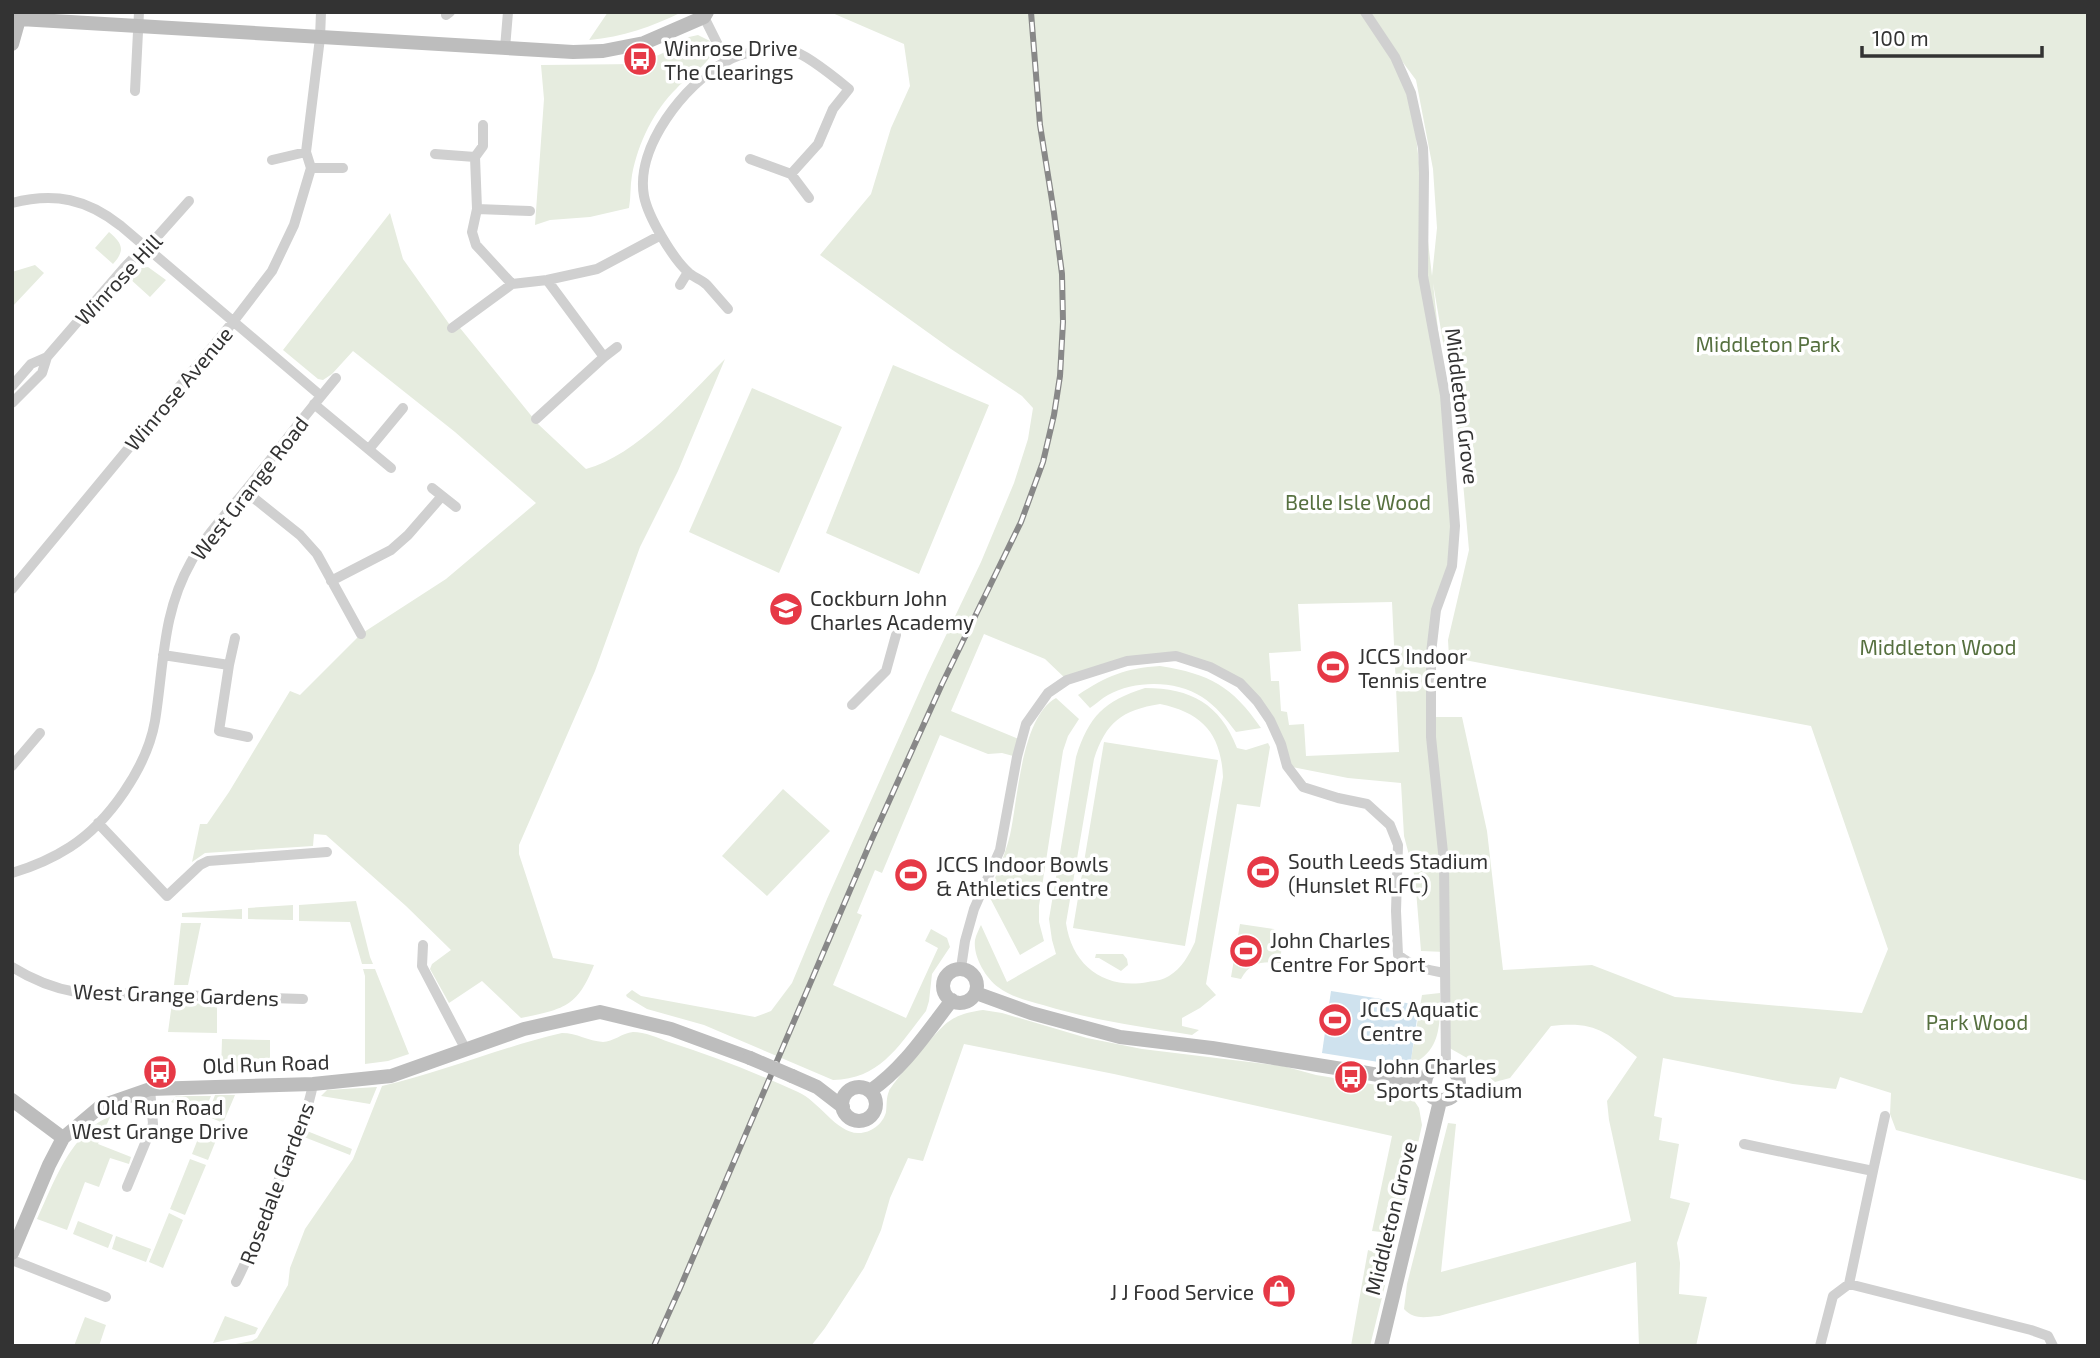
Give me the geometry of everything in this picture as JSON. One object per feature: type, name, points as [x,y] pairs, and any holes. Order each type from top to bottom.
[{"type":"street","points":[[321,12],[306,152],[311,169],[343,168]]},
{"type":"street","points":[[505,48],[508,12]]},
{"type":"street","name":"Middleton Grove","points":[[1365,12],[1395,57],[1411,93],[1423,148],[1423,276],[1446,408],[1455,526],[1452,566],[1436,610],[1432,653],[1431,737],[1444,862],[1446,1067],[1456,1074],[1459,1085],[1452,1097],[1440,1101],[1381,1346]]},
{"type":"street","points":[[12,44],[20,16],[139,19],[320,38],[573,52],[603,51],[644,43],[706,15],[726,61]]},
{"type":"street","points":[[135,91],[139,19]]},
{"type":"street","points":[[728,309],[705,284],[688,272],[661,235],[644,195],[644,176],[650,151],[662,125],[677,102],[697,82],[726,61],[761,50],[795,51],[849,89]]},
{"type":"street","points":[[791,174],[818,144],[833,109],[857,79]]},
{"type":"street","points":[[483,125],[483,146],[475,157],[477,209],[472,232],[476,245],[512,284]]},
{"type":"street","points":[[272,160],[306,152]]},
{"type":"street","points":[[435,154],[475,157]]},
{"type":"street","points":[[750,159],[791,174],[809,198]]},
{"type":"street","name":"Winrose Avenue","points":[[12,589],[272,271],[294,225],[311,169]]},
{"type":"street","points":[[12,203],[45,198],[82,202],[99,210],[233,322],[391,468]]},
{"type":"street","name":"Winrose Hill","points":[[12,403],[42,373],[47,357],[145,246],[156,238],[189,201]]},
{"type":"street","points":[[477,209],[530,211]]},
{"type":"street","points":[[452,328],[512,284],[547,280],[597,269],[661,235]]},
{"type":"street","points":[[680,285],[688,272]]},
{"type":"street","points":[[547,280],[604,357]]},
{"type":"street","points":[[536,419],[617,347]]},
{"type":"street","name":"Winrose Hill","points":[[12,386],[31,364],[47,357]]},
{"type":"street","name":"West Grange Road","points":[[12,873],[27,869],[71,846],[98,823],[120,798],[141,762],[154,724],[172,605],[191,560],[336,378]]},
{"type":"street","points":[[369,449],[403,408]]},
{"type":"street","points":[[432,488],[456,507]]},
{"type":"street","points":[[245,491],[300,535],[317,554],[361,634]]},
{"type":"street","points":[[331,581],[391,550],[442,496]]},
{"type":"street","points":[[852,705],[886,671],[896,635]]},
{"type":"street","points":[[235,638],[219,731],[248,737]]},
{"type":"street","points":[[163,655],[229,665]]},
{"type":"street","points":[[961,968],[974,909],[1000,850],[1026,724],[1048,693],[1067,680],[1127,660],[1175,656],[1210,667],[1240,683],[1270,720],[1287,766],[1303,787],[1367,804],[1390,825],[1398,845],[1398,955],[1410,965],[1445,973]]},
{"type":"street","points":[[12,766],[40,733]]},
{"type":"street","points":[[98,823],[167,896],[200,865],[208,861],[327,852]]},
{"type":"street","points":[[423,945],[422,966],[466,1050]]},
{"type":"street","name":"West Grange Gardens","points":[[12,967],[33,980],[76,992],[303,999]]},
{"type":"street","points":[[961,968],[971,972],[977,983],[976,993],[967,1001],[959,1003],[948,997],[943,989],[945,978],[951,971],[961,968]]},
{"type":"street","points":[[976,993],[1031,1013],[1120,1037],[1212,1048],[1406,1080],[1425,1086]]},
{"type":"street","points":[[870,1091],[904,1062],[952,1000]]},
{"type":"street","name":"Old Run Road","points":[[14,1242],[63,1138],[101,1106],[150,1089],[313,1084],[391,1076],[540,1024],[600,1012],[671,1029],[750,1058],[817,1087]]},
{"type":"street","points":[[1440,1101],[1429,1095],[1424,1081],[1436,1067],[1446,1067]]},
{"type":"street","name":"Rosedale Gardens","points":[[236,1282],[300,1125],[313,1084]]},
{"type":"street","points":[[817,1087],[850,1090],[860,1087],[870,1091],[877,1105],[869,1119],[853,1120],[848,1117],[843,1107],[817,1087]]},
{"type":"street","points":[[127,1187],[153,1124],[150,1089]]},
{"type":"street","points":[[843,1107],[844,1097],[850,1090]]},
{"type":"street","points":[[12,1100],[63,1138]]},
{"type":"street","points":[[1821,1346],[1833,1296],[1849,1284],[1885,1116]]},
{"type":"street","points":[[1744,1144],[1873,1171]]},
{"type":"street","points":[[12,1260],[106,1297]]},
{"type":"street","points":[[1849,1284],[2031,1330],[2048,1336],[2053,1346]]},
{"type":"green space","points":[[608,12],[682,12],[637,30],[589,40]]},
{"type":"green space","points":[[830,12],[2088,12],[2088,1181],[1896,1130],[1890,1114],[1891,1093],[1840,1077],[1836,1089],[1793,1084],[1663,1058],[1654,1116],[1662,1118],[1659,1140],[1679,1144],[1670,1198],[1690,1203],[1677,1243],[1680,1263],[1679,1294],[1707,1297],[1696,1346],[1639,1346],[1636,1262],[1439,1316],[1412,1315],[1404,1309],[1407,1284],[1448,1123],[1456,1124],[1441,1272],[1631,1221],[1607,1101],[1637,1057],[1598,1030],[1578,1025],[1551,1026],[1510,1078],[1495,1082],[1467,1058],[1446,1046],[1445,952],[1421,951],[1415,878],[1404,836],[1401,783],[1348,778],[1287,766],[1281,744],[1240,683],[1176,656],[1127,661],[1067,680],[1045,659],[984,634],[951,711],[1021,740],[1017,757],[1002,753],[988,754],[940,735],[882,873],[875,870],[857,913],[862,915],[833,985],[906,1018],[938,948],[925,941],[931,929],[947,938],[950,947],[932,974],[926,1011],[897,1048],[876,1067],[864,1074],[833,1080],[704,1025],[647,1009],[627,997],[632,990],[641,996],[755,1017],[771,1011],[792,983],[927,675],[981,562],[1014,483],[1028,439],[1033,408],[1022,396],[820,255],[871,194],[891,128],[910,86],[904,44]],"holes":[[[1375,25],[1416,80],[1433,169],[1437,228],[1432,276],[1411,93]],[[1433,283],[1459,437],[1469,550],[1448,640],[1449,657],[1811,726],[1888,949],[1862,1013],[1675,997],[1592,965],[1503,970],[1487,831],[1462,717],[1431,717],[1436,610],[1452,566],[1445,395]],[[1392,602],[1399,752],[1306,756],[1304,724],[1289,725],[1287,712],[1281,711],[1279,681],[1271,681],[1269,653],[1301,651],[1298,604]]]},
{"type":"green space","points":[[698,35],[710,41],[714,49],[703,65],[661,106],[648,128],[631,179],[629,208],[590,217],[550,220],[535,225],[544,99],[541,65],[639,64],[689,37]]},
{"type":"green space","points":[[390,213],[403,259],[452,328],[460,328],[538,424],[586,469],[624,451],[661,423],[725,359],[678,471],[640,547],[595,671],[519,845],[519,854],[553,958],[594,965],[581,990],[567,1004],[558,1009],[521,1018],[482,981],[449,1003],[430,969],[432,964],[451,950],[326,835],[314,834],[313,846],[205,853],[192,862],[200,824],[207,824],[229,792],[290,691],[300,695],[361,634],[446,579],[536,503],[455,432],[353,351],[323,380],[318,379],[283,350]]},
{"type":"green space","points":[[109,232],[121,247],[120,255],[113,264],[95,248]]},
{"type":"green space","points":[[35,265],[44,273],[12,307],[12,272]]},
{"type":"green space","points":[[148,267],[166,280],[150,297],[129,278],[141,268]]},
{"type":"green space","points":[[893,365],[989,405],[919,574],[826,533]]},
{"type":"green space","points":[[752,388],[842,427],[779,573],[689,532]]},
{"type":"green space","points":[[1160,666],[1193,673],[1218,684],[1240,702],[1261,728],[1236,732],[1202,697],[1180,687],[1155,684],[1130,687],[1108,695],[1090,708],[1078,695],[1117,674]]},
{"type":"green space","points":[[1145,688],[1190,695],[1213,710],[1222,720],[1237,748],[1246,750],[1268,743],[1270,747],[1260,807],[1237,804],[1206,984],[1216,995],[1182,1018],[1182,1026],[1199,1030],[1192,1035],[1098,1019],[1020,998],[993,983],[984,972],[976,953],[975,940],[981,925],[1007,982],[1056,954],[1049,919],[1076,757],[1087,731],[1100,712],[1131,693]],"holes":[[[1160,704],[1175,708],[1198,720],[1214,737],[1223,777],[1195,942],[1181,965],[1167,977],[1132,984],[1118,982],[1093,972],[1083,963],[1069,938],[1066,923],[1094,759],[1110,727],[1126,714]]]},
{"type":"green space","points":[[1056,698],[1079,719],[1068,736],[1063,751],[1039,906],[1039,922],[1044,941],[1020,955],[989,892],[1010,835],[1028,740],[1044,708]]},
{"type":"green space","points":[[1104,742],[1218,760],[1185,946],[1073,928]]},
{"type":"green space","points":[[783,789],[830,831],[767,896],[722,856]]},
{"type":"green space","points":[[356,901],[373,964],[362,964],[350,922],[299,921],[299,905]]},
{"type":"green space","points":[[293,905],[293,920],[248,919],[248,908]]},
{"type":"green space","points":[[242,909],[242,919],[182,917],[182,913]]},
{"type":"green space","points":[[181,923],[201,923],[188,985],[174,985]]},
{"type":"green space","points":[[1240,924],[1274,929],[1282,944],[1280,963],[1258,964],[1248,969],[1241,979],[1231,977]]},
{"type":"green space","points":[[1096,954],[1123,954],[1128,965],[1121,971],[1095,958]]},
{"type":"green space","points":[[363,969],[375,969],[409,1054],[388,1061],[365,1064]]},
{"type":"green space","points":[[1440,993],[1439,1025],[1434,1044],[1410,1065],[1422,995]]},
{"type":"green space","points":[[172,1003],[217,1004],[217,1033],[168,1032]]},
{"type":"green space","points":[[983,1010],[1087,1038],[1142,1049],[1283,1066],[1316,1075],[1395,1088],[1413,1099],[1419,1108],[1422,1125],[1398,1225],[1390,1233],[1372,1231],[1392,1136],[1114,1074],[964,1044],[923,1161],[908,1158],[864,1268],[811,1346],[225,1346],[257,1338],[288,1285],[290,1268],[305,1229],[353,1159],[382,1086],[562,1033],[603,1042],[638,1032],[718,1059],[798,1092],[843,1128],[863,1133],[879,1124],[886,1112],[889,1091],[943,1027],[960,1015]]},
{"type":"green space","points":[[222,1039],[270,1040],[270,1070],[221,1072]]},
{"type":"green space","points":[[377,1087],[370,1104],[321,1096],[327,1090]]},
{"type":"green space","points":[[215,1095],[235,1095],[223,1123],[207,1116]]},
{"type":"green space","points":[[176,1096],[211,1096],[203,1115],[171,1102]]},
{"type":"green space","points":[[111,1115],[98,1144],[131,1157],[129,1164],[110,1158],[99,1187],[85,1182],[67,1230],[37,1219],[71,1150],[90,1129]]},
{"type":"green space","points":[[205,1121],[221,1128],[208,1160],[192,1154]]},
{"type":"green space","points":[[307,1131],[352,1149],[350,1155],[304,1137]]},
{"type":"green space","points":[[190,1159],[206,1165],[185,1215],[170,1209]]},
{"type":"green space","points":[[169,1213],[183,1220],[163,1268],[149,1262]]},
{"type":"green space","points":[[78,1221],[113,1235],[108,1248],[73,1234]]},
{"type":"green space","points":[[116,1236],[151,1249],[146,1262],[112,1249]]},
{"type":"green space","points":[[1368,1250],[1382,1258],[1388,1273],[1370,1346],[1351,1346]]},
{"type":"green space","points":[[225,1316],[258,1328],[255,1334],[213,1343]]},
{"type":"green space","points":[[85,1317],[106,1325],[99,1346],[74,1346]]},
{"type":"water","points":[[1331,991],[1419,1005],[1410,1067],[1322,1053]]},
{"type":"railway","points":[[654,1346],[871,841],[942,684],[1021,522],[1043,462],[1060,376],[1062,274],[1040,125],[1031,12]]},
{"type":"place","name":"Winrose Drive The Clearings","points":[[640,59]]},
{"type":"place","name":"Cockburn John Charles Academy","points":[[786,609]]},
{"type":"place","name":"JCCS Indoor Tennis Centre","points":[[1333,667]]},
{"type":"place","name":"South Leeds Stadium (Hunslet RLFC)","points":[[1263,872]]},
{"type":"place","name":"JCCS Indoor Bowls & Athletics Centre","points":[[911,875]]},
{"type":"place","name":"John Charles Centre For Sport","points":[[1246,951]]},
{"type":"place","name":"JCCS Aquatic Centre","points":[[1335,1020]]},
{"type":"place","name":"Old Run Road West Grange Drive","points":[[160,1072]]},
{"type":"place","name":"John Charles Sports Stadium","points":[[1351,1077]]},
{"type":"place","name":"J J Food Service","points":[[1279,1291]]},
{"type":"park label","name":"Middleton Park","points":[[1768,343]]},
{"type":"park label","name":"Belle Isle Wood","points":[[1358,501]]},
{"type":"park label","name":"Middleton Wood","points":[[1938,646]]},
{"type":"park label","name":"Park Wood","points":[[1977,1021]]}]
